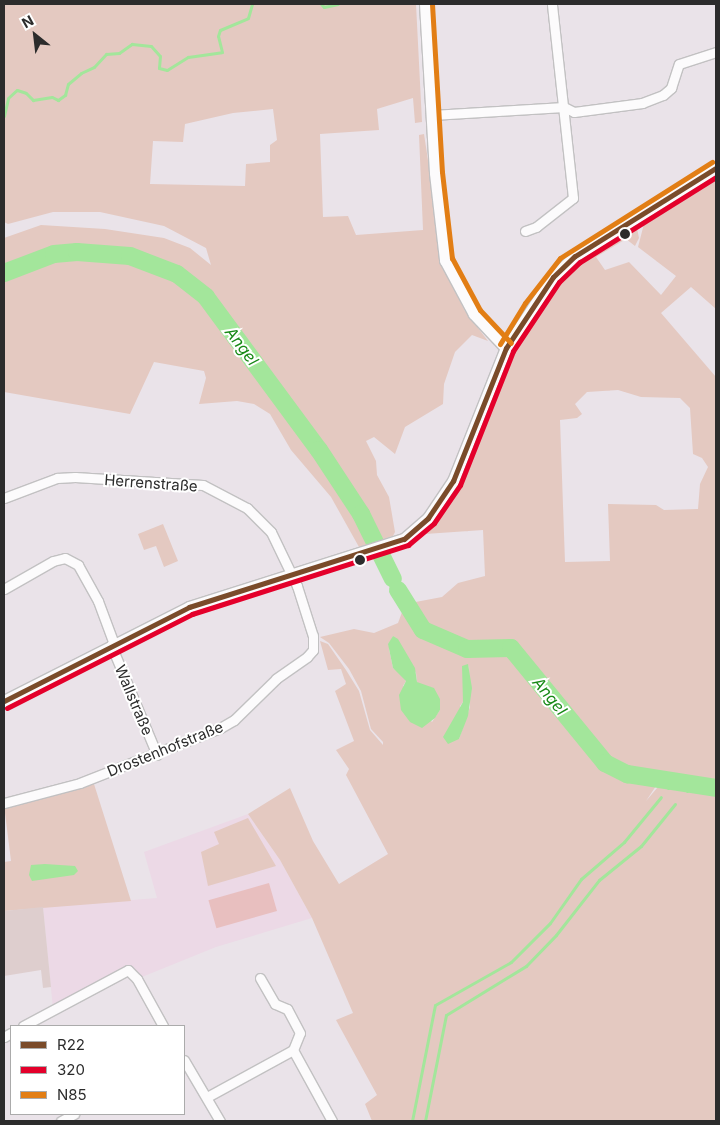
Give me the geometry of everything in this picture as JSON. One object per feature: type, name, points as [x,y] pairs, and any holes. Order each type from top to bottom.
[{"type":"street","points":[[425,4],[432,115],[445,260],[474,314],[506,348]]},
{"type":"street","points":[[525,231],[536,227],[571,203],[573,198],[552,4]]},
{"type":"street","points":[[432,115],[564,107],[574,112],[618,108],[652,100],[671,88],[679,64],[716,52]]},
{"type":"street","points":[[4,701],[189,607],[404,540],[421,525],[453,481],[506,348],[531,308],[565,264],[716,168]]},
{"type":"street","name":"Herrenstraße","points":[[4,498],[56,478],[75,477],[203,486],[260,519],[271,532],[291,574]]},
{"type":"street","name":"Wallstraße","points":[[4,589],[53,560],[65,558],[78,565],[98,601],[113,645],[157,755]]},
{"type":"street","name":"Drostenhofstraße","points":[[4,803],[80,783],[157,755],[234,720],[276,679],[313,650],[313,636],[291,574]]},
{"type":"street","points":[[25,1025],[128,970],[137,978],[162,1025]]},
{"type":"street","points":[[207,1097],[293,1050],[300,1033],[287,1009],[275,1004],[260,978]]},
{"type":"street","points":[[293,1050],[332,1121]]},
{"type":"street","points":[[185,1062],[220,1121]]},
{"type":"street","points":[[61,1121],[72,1115]]},
{"type":"shaded area","points":[[4,4],[416,4],[422,122],[415,123],[413,98],[377,109],[379,130],[320,134],[323,217],[348,216],[356,235],[423,230],[419,135],[424,134],[438,226],[437,244],[444,270],[465,311],[488,341],[472,335],[455,352],[444,384],[443,404],[405,427],[395,454],[374,437],[366,441],[376,461],[377,475],[389,497],[395,532],[393,536],[359,547],[331,497],[291,450],[270,414],[254,404],[237,401],[199,404],[206,378],[204,371],[154,362],[130,414],[4,392],[4,238],[41,225],[105,229],[164,238],[190,248],[211,265],[206,248],[164,226],[100,212],[53,212],[8,224],[4,222]],"holes":[[[273,109],[277,140],[270,145],[270,162],[246,164],[245,186],[150,184],[153,141],[183,142],[185,124],[233,113]]]},
{"type":"shaded area","points":[[716,177],[716,309],[691,287],[661,313],[716,377],[716,1121],[372,1121],[365,1104],[377,1095],[336,1020],[353,1013],[312,918],[280,860],[248,814],[290,788],[313,841],[339,884],[388,854],[346,775],[349,769],[336,750],[354,741],[335,691],[346,684],[341,669],[328,670],[320,641],[328,644],[346,670],[359,691],[370,730],[383,745],[383,742],[371,729],[361,691],[349,669],[329,643],[320,637],[354,629],[374,633],[398,623],[405,604],[442,597],[458,583],[485,576],[483,530],[425,534],[459,485],[497,390],[534,311],[568,266],[635,218],[639,238],[635,246],[626,239],[596,257],[605,270],[629,262],[661,295],[676,276],[638,247],[645,220]],"holes":[[[618,390],[641,397],[680,398],[690,408],[693,454],[702,458],[708,467],[700,484],[698,509],[664,510],[656,505],[608,504],[610,561],[565,562],[560,420],[577,418],[582,414],[575,404],[587,392]],[[393,636],[416,673],[417,682],[440,710],[432,722],[403,686],[406,681],[393,668],[389,649]],[[516,645],[572,719],[601,752],[625,767],[673,774],[663,781],[646,801],[658,783],[630,778],[602,766],[511,652]],[[469,665],[470,707],[459,739],[460,706],[463,702]]]},
{"type":"shaded area","points":[[163,524],[178,561],[164,567],[156,546],[144,550],[138,534]]},
{"type":"shaded area","points":[[393,636],[398,639],[415,668],[417,682],[434,688],[440,699],[440,710],[435,718],[422,728],[410,722],[401,710],[399,695],[406,681],[393,668],[388,644]]},
{"type":"shaded area","points":[[468,664],[472,688],[468,716],[459,739],[448,744],[443,737],[463,702],[462,666]]},
{"type":"shaded area","points":[[94,784],[131,901],[4,911],[4,862],[11,861],[4,805]]},
{"type":"shaded area","points":[[248,814],[280,860],[312,918],[216,947],[137,979],[128,970],[53,1009],[43,907],[157,898],[144,852]]},
{"type":"shaded area","points":[[248,818],[276,866],[208,886],[201,852],[219,844],[214,832]]},
{"type":"shaded area","points":[[31,865],[75,866],[78,871],[74,875],[32,881],[29,875]]},
{"type":"shaded area","points":[[269,883],[277,911],[216,928],[208,900]]},
{"type":"shaded area","points":[[43,907],[51,987],[43,988],[41,970],[4,976],[4,911]]},
{"type":"waterway","points":[[4,116],[8,98],[17,90],[26,93],[33,100],[52,97],[58,100],[65,95],[68,84],[81,73],[94,67],[106,54],[119,53],[132,44],[151,46],[160,56],[159,68],[167,70],[188,57],[222,52],[218,36],[220,30],[248,18],[252,4]]},
{"type":"waterway","points":[[321,4],[324,7],[338,4]]},
{"type":"waterway","name":"Angel","points":[[4,273],[54,254],[77,252],[130,256],[177,274],[206,297],[319,450],[361,514],[393,579]]},
{"type":"waterway","name":"Angel","points":[[398,590],[423,630],[467,649],[511,648],[605,763],[627,774],[716,788]]},
{"type":"waterway","points":[[668,788],[671,782]]},
{"type":"waterway","points":[[687,791],[690,785]]},
{"type":"waterway","points":[[412,1121],[435,1005],[511,962],[550,923],[581,879],[624,842],[661,797]]},
{"type":"waterway","points":[[425,1121],[446,1015],[526,966],[556,935],[599,880],[641,846],[675,804]]},
{"type":"transit line","name":"N85","points":[[432,4],[442,172],[452,258],[480,310],[511,343]]},
{"type":"transit line","name":"N85","points":[[500,344],[525,303],[560,258],[712,162]]},
{"type":"transit line","name":"R22","points":[[4,701],[189,607],[404,539],[428,518],[453,481],[506,348],[553,277],[575,256],[716,168]]},
{"type":"transit line","name":"320","points":[[7,708],[192,614],[408,545],[434,523],[460,485],[513,351],[559,282],[580,262],[716,177]]}]
